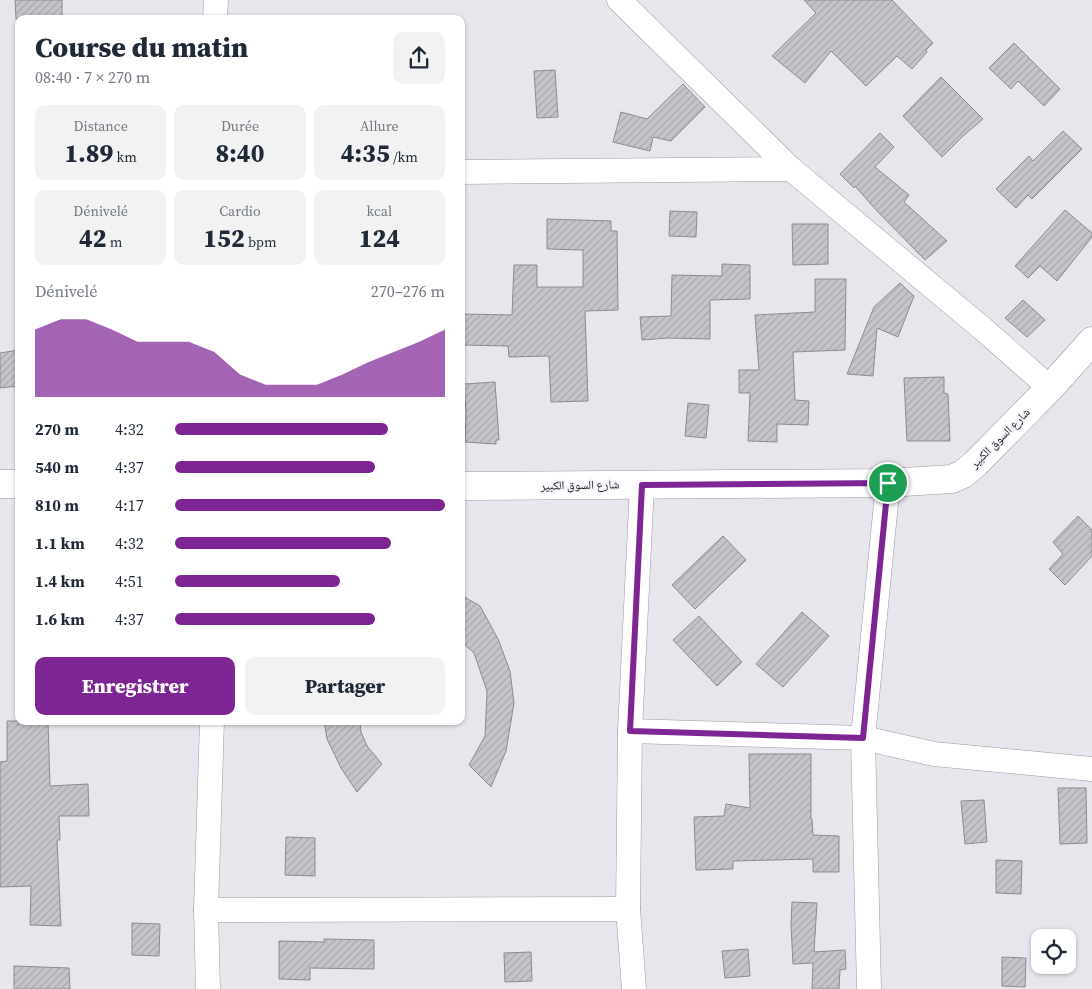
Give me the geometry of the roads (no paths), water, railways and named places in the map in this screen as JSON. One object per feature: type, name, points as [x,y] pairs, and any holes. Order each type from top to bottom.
[{"type":"street","points":[[215,15],[216,0]]},
{"type":"street","points":[[619,0],[791,169],[983,329],[1050,388]]},
{"type":"street","points":[[465,172],[791,169]]},
{"type":"street","name":"شارع السوق الكبير","points":[[465,486],[888,483],[952,479],[963,474],[976,463],[1050,388],[1092,341]]},
{"type":"street","points":[[869,989],[863,738],[888,483]]},
{"type":"street","points":[[0,484],[15,484]]},
{"type":"street","points":[[634,989],[628,910],[630,731],[642,485]]},
{"type":"street","points":[[208,989],[206,910],[212,725]]},
{"type":"street","points":[[630,731],[863,738],[934,754],[1092,769]]},
{"type":"street","points":[[206,910],[628,910]]}]
